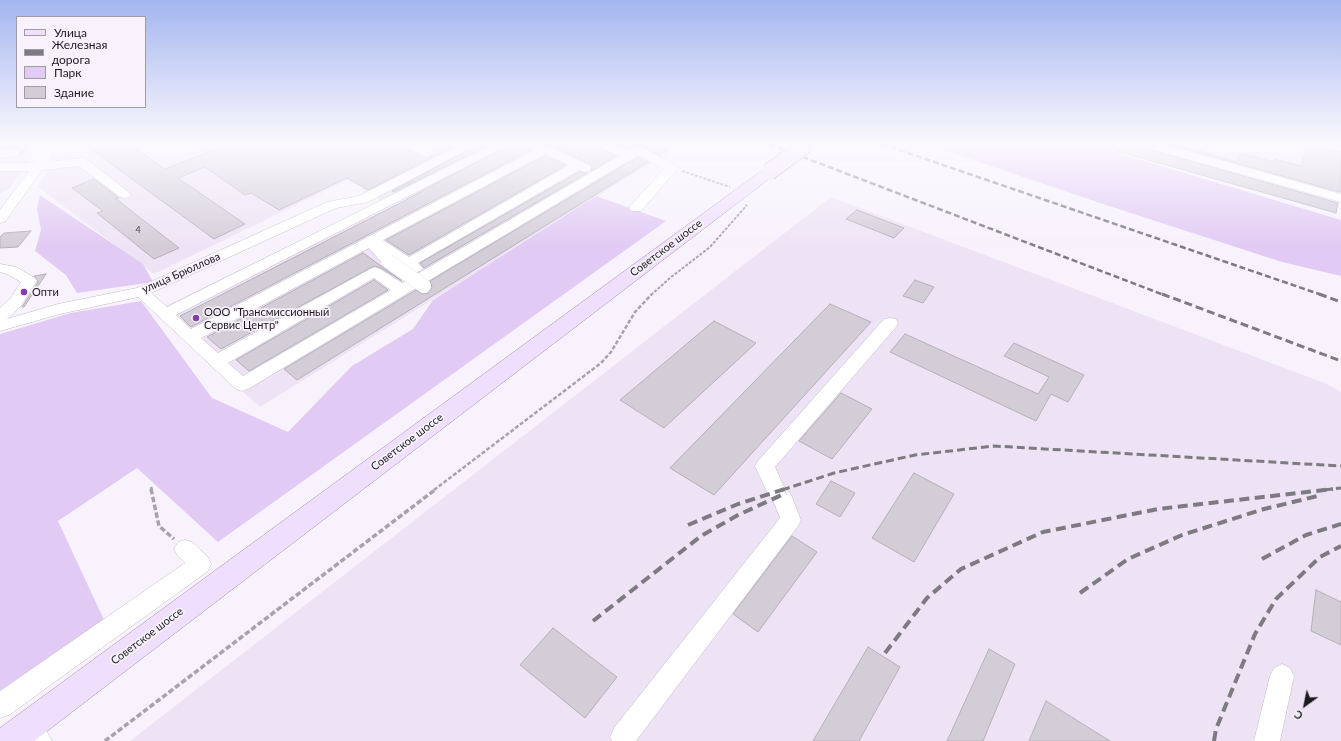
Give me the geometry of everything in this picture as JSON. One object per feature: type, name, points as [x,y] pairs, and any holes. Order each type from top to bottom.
[{"type":"main road","name":"Советское шоссе","points":[[8,741],[34,733],[760,179]]},
{"type":"street","points":[[0,220],[30,179]]},
{"type":"street","points":[[104,179],[125,194]]},
{"type":"street","name":"улица Брюллова","points":[[0,326],[58,309],[141,292],[332,205],[364,199],[404,179]]},
{"type":"street","points":[[165,314],[436,179]]},
{"type":"street","points":[[189,337],[425,213],[484,179]]},
{"type":"street","points":[[408,263],[554,179]]},
{"type":"street","points":[[425,281],[591,179]]},
{"type":"street","points":[[141,292],[242,385],[401,290],[425,281],[597,179]]},
{"type":"street","points":[[636,208],[662,179]]},
{"type":"street","points":[[1272,179],[1341,198]]},
{"type":"street","points":[[384,189],[425,213]]},
{"type":"street","points":[[371,242],[388,261],[425,281]]},
{"type":"street","points":[[371,242],[378,243],[408,263],[425,281]]},
{"type":"street","points":[[0,268],[11,270],[30,281],[15,303],[0,316]]},
{"type":"street","points":[[216,362],[375,272],[401,290]]},
{"type":"street","points":[[623,740],[791,520],[765,466],[890,323]]},
{"type":"street","points":[[0,706],[200,564],[185,549]]},
{"type":"street","points":[[1267,741],[1282,676]]},
{"type":"path","points":[[705,179],[735,188]]},
{"type":"path","points":[[105,741],[600,363],[611,352],[635,312],[643,303],[670,278],[710,247],[748,204]]},
{"type":"path","points":[[151,487],[159,526],[185,549]]},
{"type":"shaded area","points":[[0,179],[16,179],[8,190],[0,193]]},
{"type":"shaded area","points":[[43,179],[351,179],[154,274],[38,187]]},
{"type":"shaded area","points":[[381,179],[627,179],[260,407],[153,312],[382,201],[360,189]]},
{"type":"shaded area","points":[[1280,179],[1341,179],[1341,196]]},
{"type":"shaded area","points":[[831,197],[1327,384],[1341,392],[1341,741],[130,741]]},
{"type":"green space","points":[[1028,179],[1203,179],[1341,220],[1341,276],[1282,262]]},
{"type":"green space","points":[[40,195],[143,264],[153,282],[77,293],[66,275],[35,251],[41,230],[37,209]]},
{"type":"green space","points":[[596,196],[666,221],[218,542],[137,468],[58,521],[105,622],[0,695],[0,334],[71,313],[141,301],[212,398],[288,432],[352,366],[413,329],[433,300]]},
{"type":"building","points":[[94,179],[119,198],[116,199],[179,248],[154,259],[97,213],[103,211],[72,188]]},
{"type":"building","points":[[131,179],[179,179],[245,224],[214,239]]},
{"type":"building","points":[[222,179],[346,179],[279,210],[251,193],[245,195]]},
{"type":"building","points":[[348,179],[390,179],[368,190]]},
{"type":"building","points":[[415,179],[421,179],[394,192],[392,191]]},
{"type":"building","points":[[446,179],[476,179],[191,327],[180,316],[408,199]]},
{"type":"building","points":[[502,179],[542,179],[409,255],[386,240]]},
{"type":"building","points":[[568,179],[577,179],[424,268],[420,263]]},
{"type":"building","points":[[602,179],[621,179],[297,380],[284,369],[416,290],[423,294],[428,293],[432,287],[430,281]]},
{"type":"building","points":[[1214,179],[1252,179],[1338,203],[1336,213]]},
{"type":"building","points":[[1292,179],[1340,179],[1340,192]]},
{"type":"building","points":[[857,210],[904,228],[894,238],[846,219]]},
{"type":"building","points":[[31,231],[18,247],[0,248],[0,237],[4,233]]},
{"type":"building","points":[[363,253],[402,281],[381,268],[374,266],[221,349],[207,337]]},
{"type":"building","points":[[46,274],[24,307],[22,307],[38,282],[34,276]]},
{"type":"building","points":[[374,280],[388,290],[249,371],[236,360]]},
{"type":"building","points":[[915,280],[934,287],[923,303],[903,296]]},
{"type":"building","points":[[830,304],[871,322],[714,495],[670,468]]},
{"type":"building","points":[[714,321],[756,343],[664,428],[620,400]]},
{"type":"building","points":[[905,334],[1038,394],[1049,377],[1004,356],[1014,343],[1084,375],[1068,402],[1051,394],[1036,421],[890,352]]},
{"type":"building","points":[[841,393],[872,409],[832,459],[799,441]]},
{"type":"building","points":[[914,473],[954,494],[914,562],[872,538]]},
{"type":"building","points":[[831,481],[855,493],[840,517],[816,504]]},
{"type":"building","points":[[792,536],[817,552],[758,632],[733,614]]},
{"type":"building","points":[[1316,590],[1341,602],[1341,645],[1311,631]]},
{"type":"building","points":[[553,628],[617,677],[585,718],[520,665]]},
{"type":"building","points":[[868,647],[900,667],[859,741],[813,741]]},
{"type":"building","points":[[989,649],[1015,664],[983,741],[947,741]]},
{"type":"building","points":[[1046,701],[1110,741],[1029,741]]},
{"type":"railway","points":[[859,179],[1164,295]]},
{"type":"railway","points":[[983,179],[1322,295]]},
{"type":"railway","points":[[1162,294],[1341,361]]},
{"type":"railway","points":[[1319,294],[1341,302]]},
{"type":"railway","points":[[782,490],[834,473],[915,455],[994,446],[1341,466]]},
{"type":"railway","points":[[1324,490],[1341,488]]},
{"type":"railway","points":[[688,525],[738,504],[785,489]]},
{"type":"railway","points":[[885,653],[927,598],[961,569],[1043,532],[1158,509],[1333,489]]},
{"type":"railway","points":[[593,621],[701,536],[738,515],[786,493]]},
{"type":"railway","points":[[1080,593],[1128,559],[1182,535],[1264,509],[1322,495]]},
{"type":"railway","points":[[1262,559],[1306,535],[1341,524]]},
{"type":"railway","points":[[1214,741],[1216,729],[1255,634],[1276,599],[1320,557],[1341,546]]},
{"type":"place","name":"Опти","points":[[24,292]]},
{"type":"place","name":"ООО \"Трансмиссионный Сервис Центр\"","points":[[196,318]]}]
